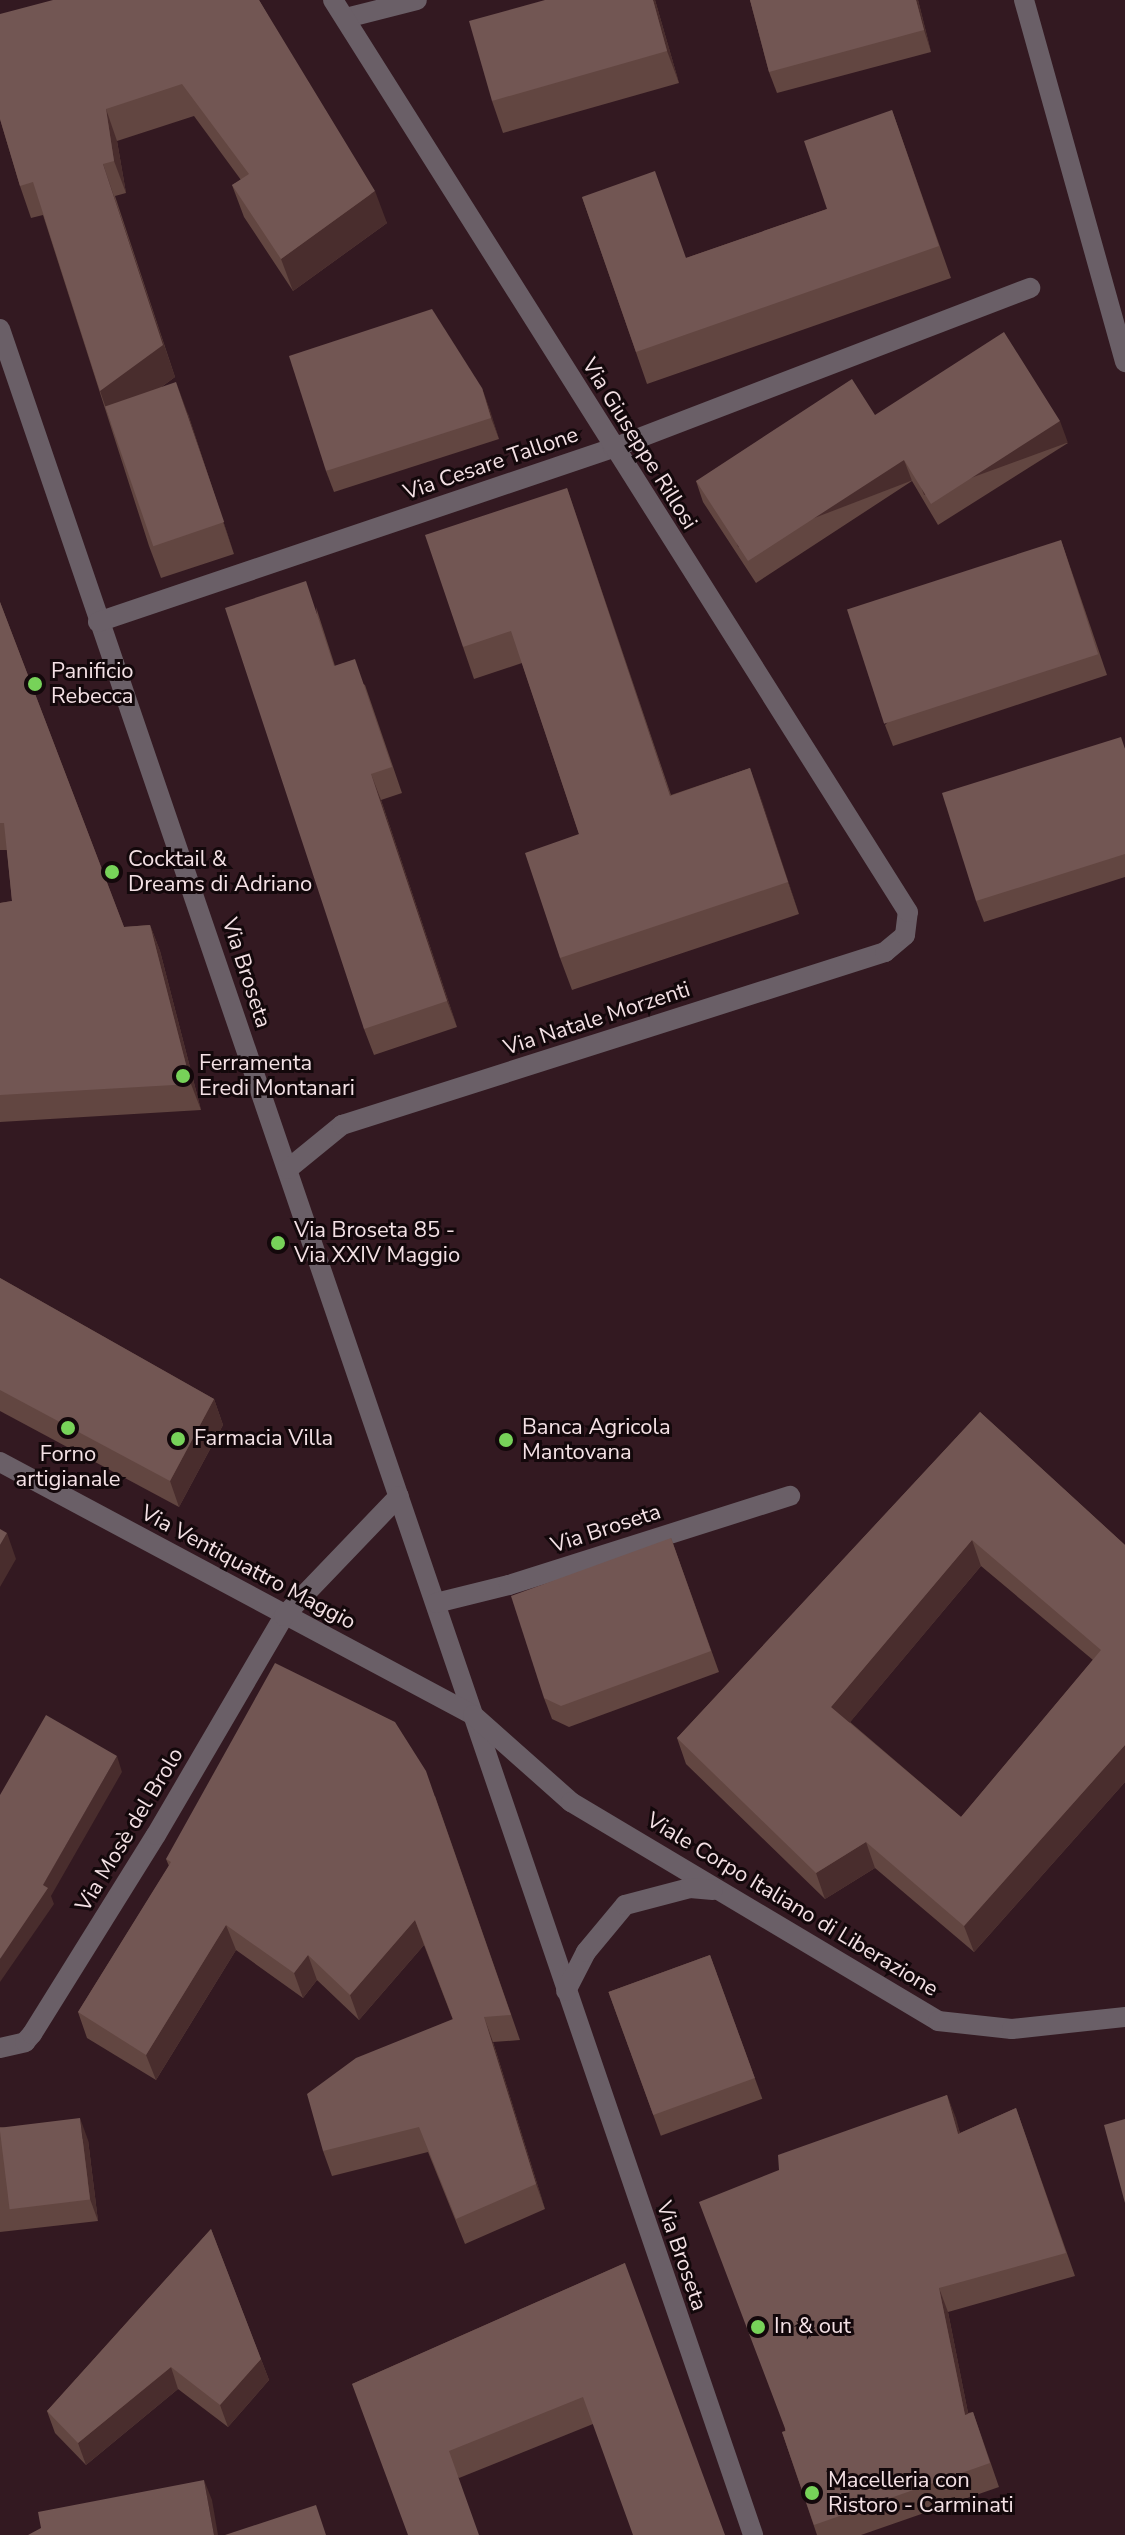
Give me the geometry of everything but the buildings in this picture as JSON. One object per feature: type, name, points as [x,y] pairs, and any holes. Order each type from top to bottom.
[{"type":"street","name":"Via Giuseppe Rillosi","points":[[333,0],[908,912]]},
{"type":"street","points":[[346,18],[417,0]]},
{"type":"street","points":[[1024,0],[1125,362]]},
{"type":"street","name":"Via Cesare Tallone","points":[[98,622],[613,448],[1030,288]]},
{"type":"street","name":"Via Broseta","points":[[0,329],[753,2535]]},
{"type":"street","name":"Via Natale Morzenti","points":[[288,1169],[342,1125],[885,952],[905,935],[908,912]]},
{"type":"street","name":"Via Ventiquattro Maggio","points":[[0,1462],[473,1715]]},
{"type":"street","points":[[284,1616],[399,1496]]},
{"type":"street","name":"Via Broseta","points":[[436,1603],[509,1585],[790,1496]]},
{"type":"street","name":"Via Mosè del Brolo","points":[[0,2048],[25,2042],[32,2034],[156,1835],[284,1616]]},
{"type":"street","name":"Viale Corpo Italiano di Liberazione","points":[[473,1715],[571,1802],[715,1891],[938,2021],[1012,2029],[1125,2017]]},
{"type":"street","points":[[566,1991],[586,1952],[625,1905],[690,1888],[715,1891]]},
{"type":"place","name":"Panificio Rebecca","points":[[35,684]]},
{"type":"place","name":"Cocktail & Dreams di Adriano","points":[[112,872]]},
{"type":"place","name":"Ferramenta Eredi Montanari","points":[[183,1076]]},
{"type":"place","name":"Via Broseta 85 - Via XXIV Maggio","points":[[278,1243]]},
{"type":"place","name":"Forno artigianale","points":[[68,1428]]},
{"type":"place","name":"Farmacia Villa","points":[[178,1439]]},
{"type":"place","name":"Banca Agricola Mantovana","points":[[506,1440]]},
{"type":"place","name":"In & out","points":[[758,2327]]},
{"type":"place","name":"Macelleria con Ristoro - Carminati","points":[[812,2493]]}]
